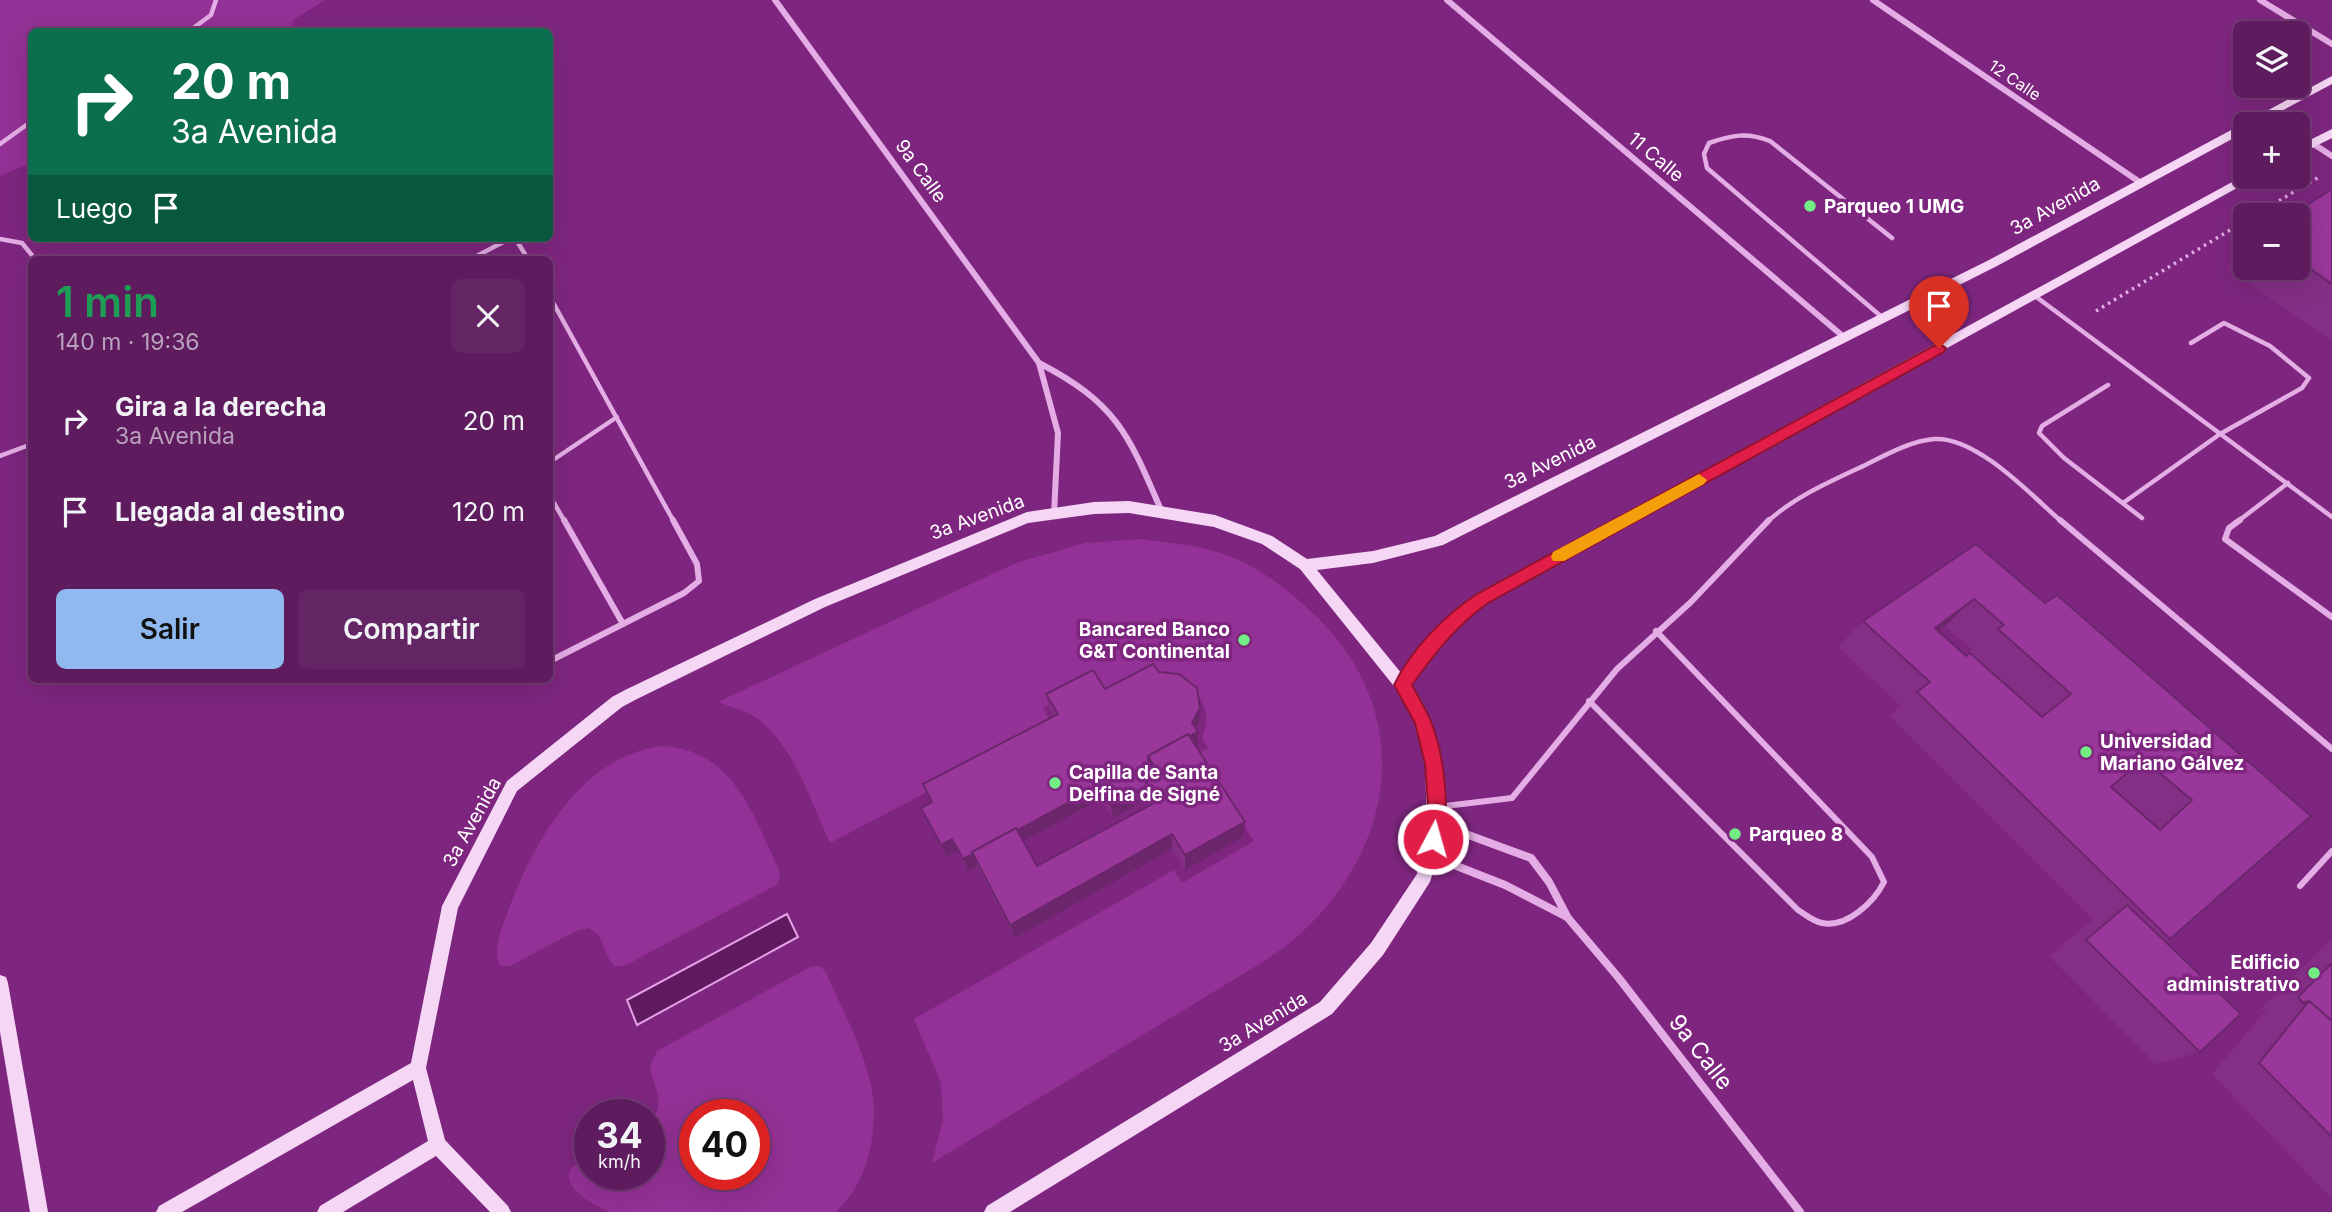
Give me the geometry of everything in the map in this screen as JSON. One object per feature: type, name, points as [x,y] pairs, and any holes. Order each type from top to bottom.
[{"type":"street","name":"9a Calle","points":[[775,0],[1039,362],[1058,433],[1054,514]]},
{"type":"street","name":"11 Calle","points":[[1447,0],[1845,338]]},
{"type":"street","name":"12 Calle","points":[[1873,0],[2141,183]]},
{"type":"street","points":[[2260,0],[2332,44]]},
{"type":"street","name":"3a Avenida","points":[[2272,112],[2332,80]]},
{"type":"street","name":"3a Avenida","points":[[1305,565],[1379,557],[1438,541],[1993,263],[2233,133]]},
{"type":"street","points":[[2312,143],[2332,133]]},
{"type":"street","points":[[2312,143],[2332,156]]},
{"type":"street","points":[[1402,685],[1457,616],[1482,598],[2233,187]]},
{"type":"street","name":"9a Calle","points":[[1039,362],[1100,401],[1122,431],[1142,466],[1161,510]]},
{"type":"street","name":"3a Avenida","points":[[418,1068],[450,905],[512,786],[617,702],[820,603],[1027,518],[1094,508],[1161,510],[1215,521],[1267,540],[1305,565],[1402,685],[1423,722],[1433,764],[1436,815],[1424,877],[1377,949],[1326,1008],[993,1212]]},
{"type":"street","name":"9a Calle","points":[[1436,815],[1531,858],[1549,882],[1568,918],[1618,976],[1800,1212]]},
{"type":"street","name":"9a Calle","points":[[1430,856],[1505,885],[1568,918]]},
{"type":"street","points":[[0,983],[39,1212]]},
{"type":"street","points":[[165,1212],[418,1068],[438,1145],[502,1212]]},
{"type":"street","points":[[326,1212],[438,1145]]},
{"type":"lane","points":[[193,28],[211,15],[216,0]]},
{"type":"lane","points":[[0,144],[28,124]]},
{"type":"lane","points":[[1883,318],[1707,168],[1704,154],[1709,143],[1735,133],[1753,133],[1770,141],[1892,238]]},
{"type":"lane","points":[[0,239],[22,243],[33,256]]},
{"type":"lane","points":[[477,256],[505,242]]},
{"type":"lane","points":[[2035,296],[2332,517]]},
{"type":"lane","points":[[553,302],[697,564],[699,581],[684,593],[553,659]]},
{"type":"lane","points":[[2123,503],[2220,434],[2302,388],[2309,379],[2300,368],[2239,328],[2224,323],[2191,343]]},
{"type":"lane","points":[[2108,385],[2042,426],[2039,433],[2064,458],[2142,518]]},
{"type":"lane","points":[[553,460],[617,417]]},
{"type":"lane","points":[[1436,815],[1511,798],[1580,716],[1589,701],[1637,648],[1692,601],[1782,508],[1900,447],[1933,439],[1958,443],[1989,459],[2332,748]]},
{"type":"lane","points":[[0,456],[28,446]]},
{"type":"lane","points":[[2288,484],[2229,528],[2225,539],[2332,617]]},
{"type":"lane","points":[[553,501],[623,624]]},
{"type":"lane","points":[[1589,701],[1798,910],[1814,921],[1832,924],[1871,902],[1884,882],[1865,848],[1657,631]]},
{"type":"lane","points":[[2300,886],[2332,851]]},
{"type":"path","points":[[2275,203],[2321,176]]},
{"type":"path","points":[[2074,324],[2233,228]]},
{"type":"shaded area","points":[[0,0],[325,0],[293,20],[292,28],[28,28],[28,164],[0,176]]},
{"type":"shaded area","points":[[1141,539],[1205,549],[1229,556],[1256,569],[1316,616],[1347,653],[1369,693],[1380,735],[1382,777],[1374,819],[1358,860],[1333,899],[1288,944],[1266,960],[932,1163],[943,1119],[941,1083],[914,1019],[1174,870],[1182,883],[1254,841],[1197,754],[1208,748],[1202,738],[1206,718],[1202,701],[1193,690],[1109,695],[1098,679],[1043,708],[1053,726],[830,843],[801,776],[771,731],[744,711],[718,702],[1016,563],[1085,543]]},
{"type":"shaded area","points":[[660,746],[685,750],[706,759],[723,772],[738,789],[750,808],[780,872],[778,884],[624,966],[615,966],[598,935],[588,928],[576,931],[510,966],[501,966],[497,947],[507,914],[530,860],[562,808],[582,786],[605,768],[631,754]]},
{"type":"shaded area","points":[[787,914],[798,937],[637,1025],[627,1000]]},
{"type":"shaded area","points":[[820,966],[826,972],[860,1050],[872,1094],[874,1112],[870,1149],[865,1167],[847,1199],[835,1212],[609,1212],[588,1201],[576,1190],[665,1190],[665,1099],[658,1099],[650,1066],[657,1051],[810,967]]},
{"type":"shaded area","points":[[574,1166],[574,1188],[570,1183],[571,1169]]},
{"type":"building","points":[[2332,189],[2332,284],[2310,268],[2310,203]]},
{"type":"building","points":[[1976,544],[2045,603],[2057,595],[2311,816],[2170,939],[1917,692],[1930,682],[1863,621]],"holes":[[[1974,599],[2004,625],[1998,629],[2071,694],[2042,717],[1970,653],[1966,656],[1935,628]],[[2143,759],[2192,800],[2160,830],[2111,787]]]},
{"type":"building","name":"Capilla de Santa Delfina de Signé","points":[[1153,664],[1159,672],[1179,674],[1197,688],[1200,708],[1192,723],[1198,732],[1190,736],[1188,734],[1148,756],[1158,776],[1146,782],[1146,786],[1111,805],[1099,786],[1018,830],[1016,828],[963,859],[952,839],[941,845],[921,808],[932,802],[923,784],[1058,714],[1046,694],[1093,670],[1105,689]]},
{"type":"building","points":[[1188,734],[1245,822],[1185,855],[1172,834],[1010,925],[972,852],[1016,828],[1037,866],[1158,801],[1146,782],[1160,776],[1148,756]]},
{"type":"building","points":[[2127,905],[2241,1014],[2200,1052],[2086,940]]},
{"type":"building","points":[[2332,963],[2332,1021],[2309,1001],[2303,1003],[2298,997]]},
{"type":"building","points":[[2309,1001],[2332,1021],[2332,1137],[2259,1063]]},
{"type":"slow traffic","points":[[1559,557],[1699,480]]},
{"type":"place","name":"Parqueo 1 UMG","points":[[1810,206]]},
{"type":"place","name":"Bancared Banco G&T Continental","points":[[1244,640]]},
{"type":"place","name":"Universidad Mariano Gálvez","points":[[2086,752]]},
{"type":"place","name":"Capilla de Santa Delfina de Signé","points":[[1055,783]]},
{"type":"place","name":"Parqueo 8","points":[[1735,834]]},
{"type":"place","name":"Edificio administrativo","points":[[2314,973]]},
{"type":"route","points":[[1433,839],[1437,807],[1433,764],[1423,722],[1402,685],[1457,616],[1482,598],[1939,348]]}]
